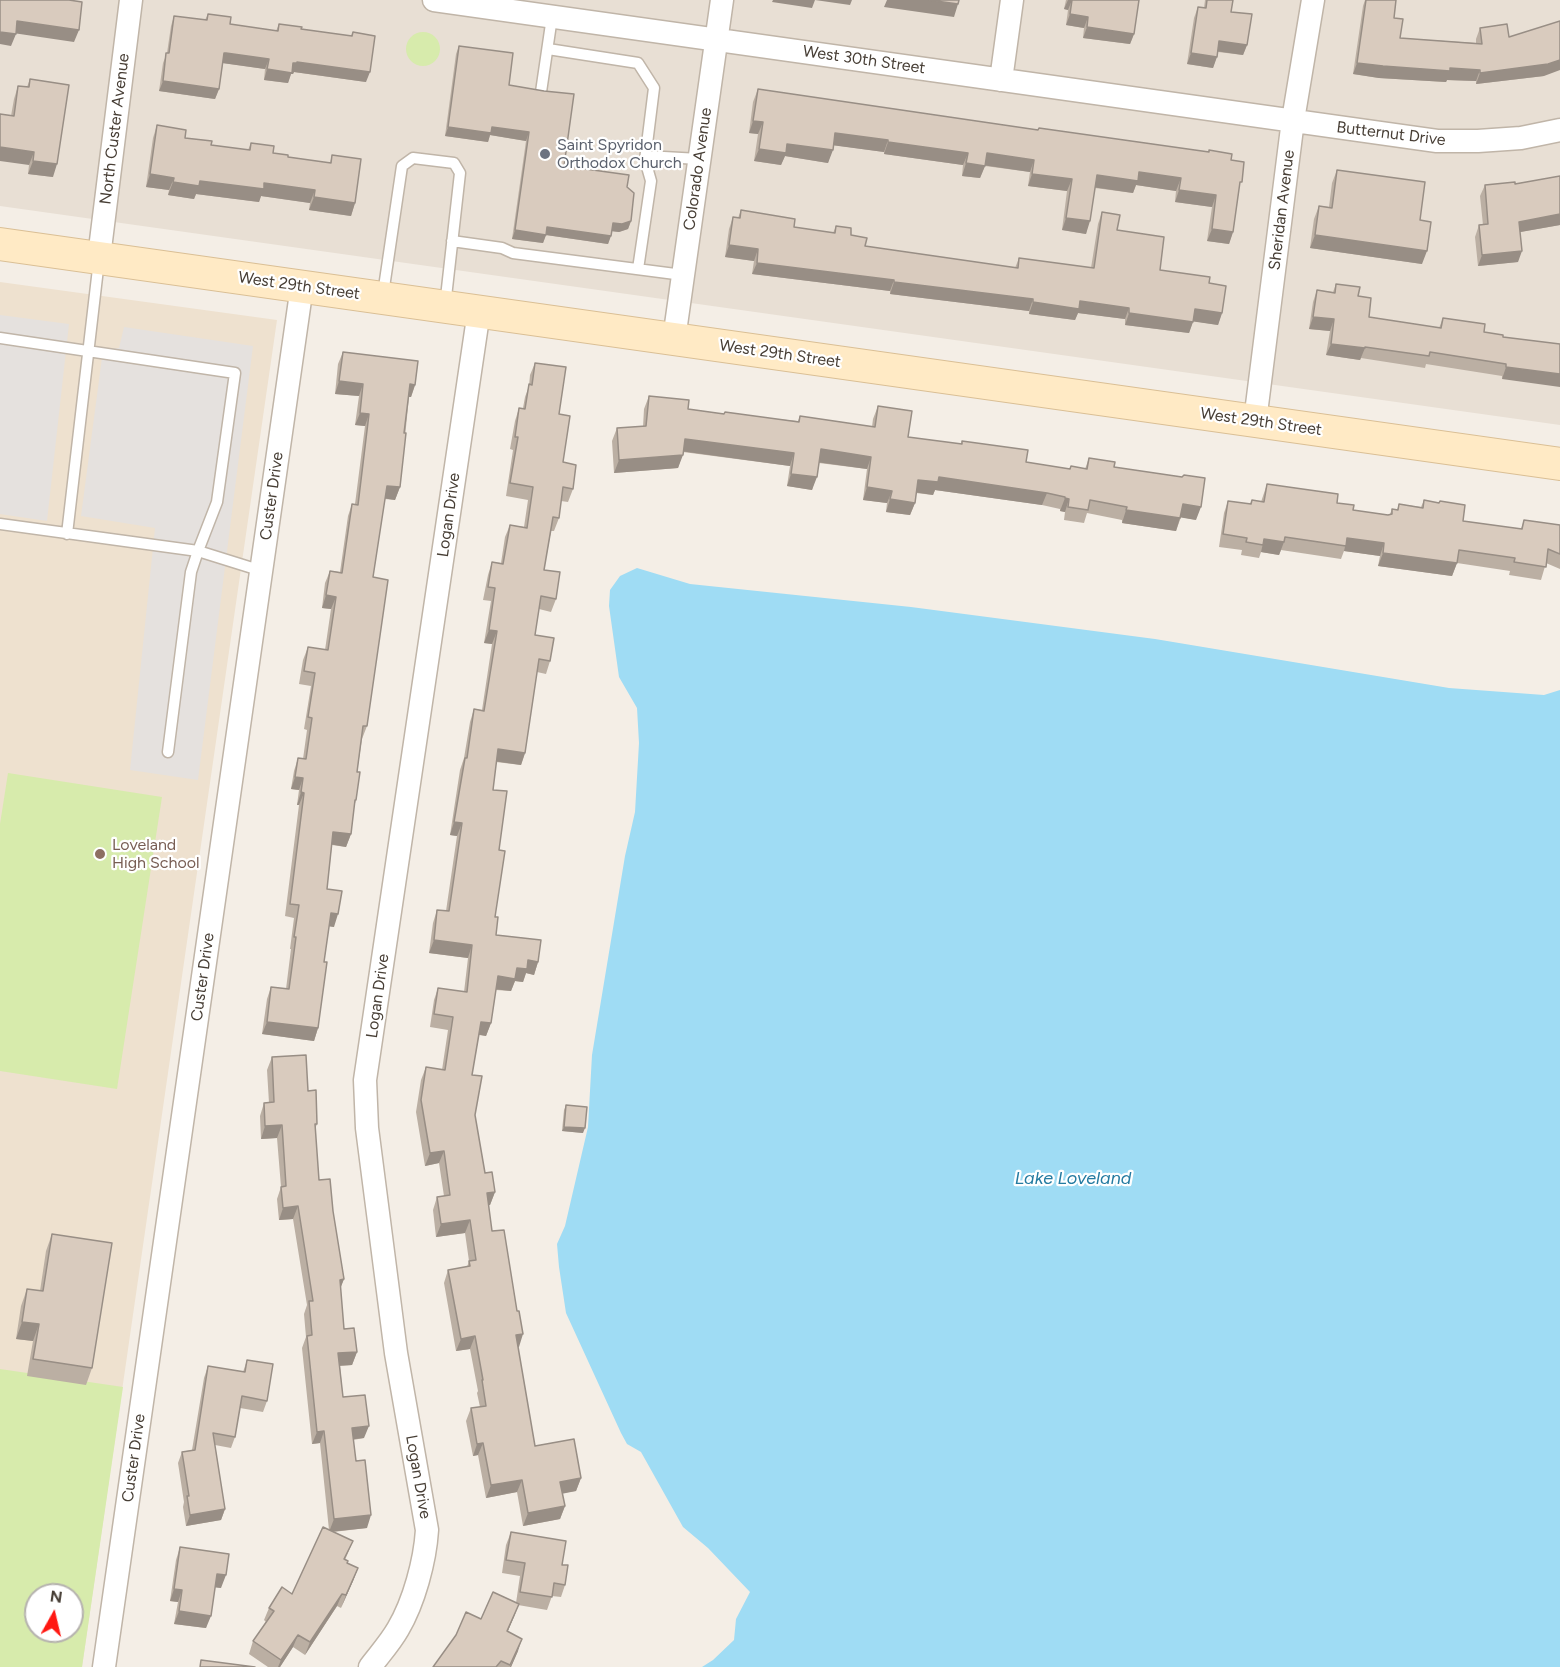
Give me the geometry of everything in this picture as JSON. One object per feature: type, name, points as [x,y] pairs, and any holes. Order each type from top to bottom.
[{"type":"main road","name":"West 29th Street","points":[[0,243],[1560,464]]},
{"type":"street","name":"North Custer Avenue","points":[[99,258],[131,0]]},
{"type":"street","name":"West 30th Street","points":[[434,0],[1293,120]]},
{"type":"street","name":"Colorado Avenue","points":[[674,339],[722,0]]},
{"type":"street","points":[[1001,80],[1012,0]]},
{"type":"street","name":"Sheridan Avenue","points":[[1255,421],[1293,120],[1313,0]]},
{"type":"street","name":"Butternut Drive","points":[[1293,120],[1437,141],[1521,138],[1560,130]]},
{"type":"street","name":"Custer Drive","points":[[104,1667],[302,286]]},
{"type":"street","name":"Logan Drive","points":[[370,1667],[402,1622],[416,1586],[427,1530],[396,1353],[367,1128],[365,1080],[479,311]]},
{"type":"lane","points":[[541,92],[552,17]]},
{"type":"lane","points":[[548,49],[638,63],[654,88],[645,156],[651,181],[638,269]]},
{"type":"lane","points":[[645,156],[699,159]]},
{"type":"lane","points":[[383,298],[402,166],[413,158],[454,163],[460,173],[445,306]]},
{"type":"lane","points":[[452,240],[502,248],[513,253],[683,275]]},
{"type":"lane","points":[[67,534],[99,258]]},
{"type":"lane","points":[[0,338],[235,373],[217,502],[191,573],[168,752]]},
{"type":"lane","points":[[0,524],[198,551],[262,571]]},
{"type":"shaded area","points":[[0,0],[1560,0],[1560,425],[0,206]]},
{"type":"shaded area","name":"Loveland High School","points":[[0,282],[277,320],[82,1667],[0,1667]]},
{"type":"shaded area","points":[[0,315],[69,324],[47,521],[0,514]]},
{"type":"shaded area","points":[[124,327],[253,346],[198,780],[130,770],[155,528],[81,516],[103,350],[119,348]]},
{"type":"green space","points":[[423,32],[435,37],[440,49],[435,61],[423,66],[411,61],[406,49],[411,37]]},
{"type":"green space","points":[[8,773],[162,797],[117,1089],[0,1071],[0,824]]},
{"type":"green space","points":[[0,1369],[123,1387],[82,1667],[0,1667]]},
{"type":"water","name":"Lake Loveland","points":[[637,568],[690,584],[911,607],[1155,639],[1449,688],[1544,695],[1560,690],[1560,1667],[702,1667],[734,1640],[736,1619],[750,1592],[708,1548],[683,1527],[641,1452],[627,1444],[566,1313],[557,1244],[565,1226],[588,1127],[592,1055],[625,856],[635,812],[639,743],[637,708],[619,677],[609,606],[610,590],[620,576]]},
{"type":"building","points":[[0,0],[82,2],[79,30],[17,21],[16,34],[0,32]]},
{"type":"building","points":[[929,0],[959,0],[958,4]]},
{"type":"building","points":[[1072,0],[1139,0],[1134,34],[1087,27],[1088,17],[1070,14]]},
{"type":"building","points":[[1207,0],[1233,0],[1231,12],[1252,14],[1247,45],[1219,41],[1217,57],[1191,53],[1198,7],[1206,8]]},
{"type":"building","points":[[1366,0],[1396,0],[1394,18],[1403,19],[1400,38],[1482,44],[1480,28],[1507,24],[1509,37],[1560,21],[1560,60],[1548,64],[1480,73],[1480,70],[1450,68],[1450,71],[1357,63]]},
{"type":"building","points":[[208,14],[231,17],[230,24],[278,31],[279,24],[352,36],[353,32],[375,36],[370,72],[297,62],[293,63],[292,73],[267,69],[269,59],[224,53],[219,89],[163,81],[174,16],[207,20]]},
{"type":"building","name":"Saint Spyridon Orthodox Church","points":[[459,46],[513,53],[509,85],[574,94],[564,166],[629,175],[627,187],[634,193],[631,221],[622,224],[613,223],[611,236],[547,227],[546,235],[515,230],[529,132],[492,127],[491,133],[448,127]]},
{"type":"building","points":[[30,79],[69,85],[57,164],[33,161],[34,152],[0,147],[0,114],[14,116],[18,86],[29,87]]},
{"type":"building","points":[[758,89],[1038,130],[1039,128],[1232,154],[1231,160],[1244,162],[1233,232],[1212,229],[1216,195],[1179,190],[1181,178],[1139,172],[1138,181],[1097,175],[1090,221],[1066,218],[1072,179],[1032,174],[1034,160],[987,153],[985,166],[966,163],[968,153],[835,133],[833,150],[787,144],[786,153],[759,149],[763,122],[753,121]]},
{"type":"building","points":[[157,125],[186,130],[185,138],[212,141],[211,145],[250,150],[251,143],[274,146],[273,153],[331,163],[332,155],[361,159],[355,203],[314,197],[315,190],[264,183],[264,189],[200,181],[199,186],[173,182],[174,178],[150,174]]},
{"type":"building","points":[[1337,170],[1425,182],[1420,220],[1431,222],[1427,251],[1315,235],[1319,206],[1332,208]]},
{"type":"building","points":[[1560,176],[1560,214],[1519,222],[1522,251],[1482,255],[1479,225],[1488,224],[1485,185],[1515,182],[1515,184]]},
{"type":"building","points":[[741,210],[795,219],[794,227],[835,233],[836,226],[851,228],[851,235],[867,238],[865,246],[1018,268],[1019,258],[1094,268],[1102,212],[1120,215],[1117,230],[1164,237],[1160,270],[1210,277],[1209,283],[1226,286],[1222,313],[1195,309],[1193,322],[1129,313],[1129,308],[1080,301],[1079,309],[1033,302],[1033,299],[757,263],[758,249],[729,245],[733,217],[740,218]]},
{"type":"building","points":[[1336,284],[1360,287],[1358,296],[1371,298],[1369,317],[1441,328],[1443,318],[1485,324],[1484,332],[1503,335],[1503,337],[1560,344],[1560,374],[1506,367],[1506,364],[1430,352],[1429,356],[1331,344],[1334,319],[1313,317],[1317,290],[1335,293]]},
{"type":"building","points":[[343,352],[418,361],[415,385],[410,384],[400,487],[387,486],[373,577],[388,580],[367,726],[363,726],[357,772],[360,772],[351,834],[333,832],[327,889],[342,891],[338,914],[331,913],[318,1028],[267,1022],[271,987],[289,989],[296,937],[294,937],[299,905],[290,904],[304,793],[301,792],[303,778],[295,777],[298,758],[306,759],[312,718],[308,717],[315,673],[304,671],[308,647],[328,650],[336,597],[326,595],[330,571],[342,573],[352,504],[358,505],[369,414],[360,413],[363,384],[339,381]]},
{"type":"building","points":[[535,363],[566,367],[559,414],[570,416],[563,462],[576,465],[573,489],[563,487],[559,518],[553,517],[544,570],[560,572],[556,599],[541,596],[535,635],[554,638],[550,661],[539,659],[525,753],[498,749],[493,790],[507,791],[499,850],[505,851],[495,917],[498,917],[496,935],[541,940],[538,962],[528,960],[527,969],[517,968],[515,979],[498,976],[491,1023],[481,1022],[472,1075],[482,1076],[475,1115],[485,1173],[492,1172],[495,1192],[487,1193],[492,1231],[504,1230],[517,1311],[519,1311],[523,1334],[516,1335],[535,1446],[574,1439],[581,1478],[560,1482],[565,1506],[528,1513],[522,1480],[491,1485],[483,1443],[477,1444],[471,1408],[486,1406],[483,1380],[475,1336],[461,1339],[448,1270],[470,1266],[469,1261],[476,1260],[470,1220],[441,1224],[437,1197],[450,1195],[444,1151],[430,1153],[421,1100],[426,1067],[445,1070],[453,1017],[434,1014],[438,988],[467,992],[472,945],[434,940],[437,910],[449,911],[462,823],[454,822],[474,709],[484,711],[497,631],[489,630],[495,588],[488,587],[492,562],[503,564],[510,525],[527,528],[533,487],[510,483],[518,437],[515,437],[519,408],[525,409]]},
{"type":"building","points":[[649,396],[689,400],[688,409],[724,414],[725,412],[799,422],[800,416],[875,427],[878,406],[912,411],[908,437],[962,444],[962,441],[1028,450],[1026,462],[1070,469],[1071,466],[1087,469],[1089,458],[1115,462],[1114,467],[1205,478],[1201,507],[1183,504],[1180,518],[1126,510],[1127,507],[1090,500],[1088,510],[1068,507],[1069,499],[1047,493],[939,477],[938,482],[918,480],[915,503],[890,499],[892,491],[867,487],[871,457],[821,449],[817,477],[791,474],[794,453],[685,439],[683,455],[619,460],[617,428],[646,426]]},
{"type":"building","points":[[1267,484],[1338,494],[1337,503],[1354,505],[1353,510],[1388,515],[1392,514],[1392,509],[1398,510],[1399,504],[1423,508],[1424,500],[1465,505],[1463,521],[1522,529],[1524,520],[1560,525],[1560,554],[1548,549],[1546,567],[1514,562],[1515,558],[1459,550],[1457,563],[1383,553],[1384,543],[1347,538],[1346,546],[1285,537],[1284,542],[1264,539],[1263,545],[1246,542],[1247,538],[1223,534],[1228,501],[1251,504],[1252,500],[1264,502]]},
{"type":"building","points":[[306,1055],[308,1091],[316,1090],[317,1124],[315,1124],[319,1180],[330,1179],[344,1279],[340,1280],[344,1329],[354,1328],[357,1352],[338,1353],[343,1397],[365,1395],[369,1426],[352,1428],[356,1461],[365,1460],[371,1515],[334,1519],[324,1431],[317,1432],[307,1336],[312,1335],[309,1301],[313,1301],[298,1206],[283,1208],[281,1187],[286,1186],[282,1125],[265,1126],[264,1103],[274,1102],[272,1057]]},
{"type":"building","points":[[566,1105],[587,1107],[585,1128],[564,1127]]},
{"type":"building","points":[[52,1234],[112,1243],[92,1368],[33,1359],[39,1324],[22,1322],[27,1289],[43,1291]]},
{"type":"building","points":[[247,1360],[273,1364],[267,1401],[242,1396],[235,1437],[213,1433],[225,1509],[190,1515],[182,1452],[195,1450],[208,1366],[245,1372]]},
{"type":"building","points":[[323,1527],[353,1541],[344,1559],[358,1568],[346,1595],[342,1594],[310,1642],[298,1635],[281,1660],[253,1641],[274,1611],[269,1608],[282,1587],[292,1594]]},
{"type":"building","points":[[511,1532],[566,1541],[562,1565],[568,1565],[565,1585],[554,1583],[552,1597],[520,1592],[525,1563],[506,1560]]},
{"type":"building","points":[[180,1547],[229,1554],[226,1575],[217,1574],[211,1616],[179,1611],[182,1590],[174,1589]]},
{"type":"building","points":[[493,1592],[519,1604],[507,1631],[522,1639],[510,1665],[501,1661],[496,1667],[433,1667],[456,1635],[466,1612],[481,1619]]},
{"type":"building","points":[[201,1660],[255,1667],[200,1667]]},
{"type":"place","name":"Saint Spyridon Orthodox Church","points":[[545,154]]},
{"type":"place","name":"Loveland High School","points":[[100,854]]}]
